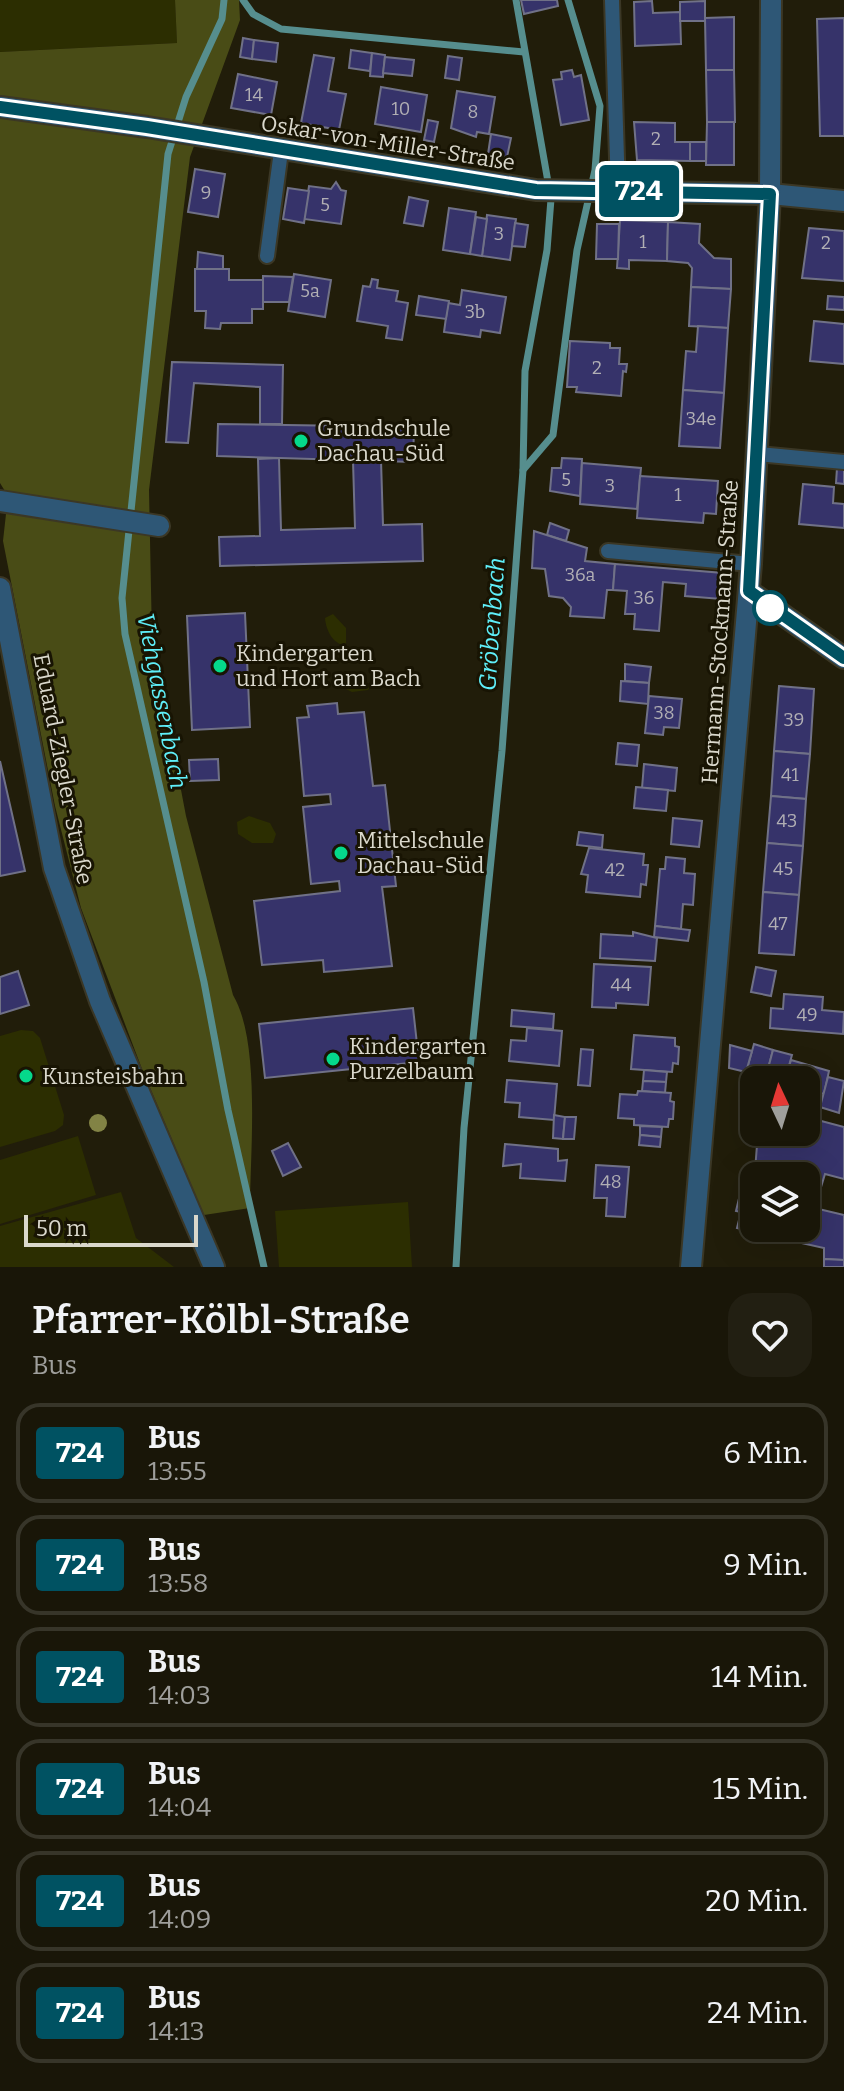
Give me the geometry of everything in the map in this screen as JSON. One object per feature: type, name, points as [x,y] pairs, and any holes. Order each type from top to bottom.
[{"type":"street","name":"Hermann-Stockmann-Straße","points":[[691,1267],[758,454],[770,194],[771,0]]},
{"type":"street","name":"Oskar-von-Miller-Straße","points":[[0,107],[536,190],[770,194],[844,201]]},
{"type":"street","points":[[0,501],[159,526]]},
{"type":"street","name":"Eduard-Ziegler-Straße","points":[[0,588],[7,643],[57,878],[100,1001],[214,1267]]},
{"type":"street","points":[[749,591],[844,658]]},
{"type":"lane","points":[[612,0],[614,190]]},
{"type":"lane","points":[[267,256],[281,151]]},
{"type":"lane","points":[[758,454],[844,462]]},
{"type":"lane","points":[[608,551],[751,564]]},
{"type":"shaded area","points":[[0,0],[175,0],[177,43],[0,52]]},
{"type":"shaded area","points":[[333,614],[346,628],[346,646],[337,643],[329,632],[325,618]]},
{"type":"shaded area","points":[[342,672],[360,675],[370,686],[368,690],[352,692],[336,684],[333,677]]},
{"type":"shaded area","points":[[249,816],[270,823],[276,834],[273,843],[252,843],[238,834],[237,822]]},
{"type":"shaded area","name":"Kunsteisbahn","points":[[21,1030],[33,1031],[40,1038],[64,1115],[63,1125],[55,1131],[0,1147],[0,1036]]},
{"type":"shaded area","points":[[78,1136],[96,1195],[0,1224],[0,1160]]},
{"type":"shaded area","points":[[121,1192],[136,1238],[174,1267],[0,1267],[0,1226]]},
{"type":"shaded area","points":[[408,1202],[412,1267],[279,1267],[275,1211]]},
{"type":"green space","points":[[175,0],[239,0],[240,20],[190,157],[149,490],[152,638],[186,816],[233,995],[242,1015],[251,1068],[250,1208],[204,1215],[142,1069],[81,908],[55,806],[3,541],[8,496],[0,483],[0,52],[177,43]]},
{"type":"building","points":[[521,0],[557,0],[558,6],[524,14]]},
{"type":"building","points":[[652,1],[653,13],[680,12],[681,44],[635,46],[634,2]]},
{"type":"building","points":[[705,1],[705,21],[680,21],[680,2]]},
{"type":"building","points":[[734,17],[734,70],[706,70],[705,18]]},
{"type":"building","points":[[844,18],[844,136],[820,136],[817,19]]},
{"type":"building","points":[[243,38],[254,40],[252,59],[240,57]]},
{"type":"building","points":[[254,40],[278,43],[276,62],[252,59]]},
{"type":"building","points":[[351,50],[372,53],[370,71],[349,68]]},
{"type":"building","points":[[372,53],[385,55],[383,77],[370,76]]},
{"type":"building","points":[[314,55],[334,58],[328,91],[346,94],[339,130],[301,123]]},
{"type":"building","points":[[448,56],[462,58],[459,80],[445,78]]},
{"type":"building","points":[[385,57],[414,60],[412,76],[383,73]]},
{"type":"building","points":[[572,70],[574,77],[581,75],[589,120],[561,125],[553,80],[562,79],[561,72]]},
{"type":"building","points":[[706,70],[734,70],[735,122],[707,122]]},
{"type":"building","points":[[238,74],[277,82],[271,115],[231,108]]},
{"type":"building","points":[[381,87],[427,95],[421,132],[375,124]]},
{"type":"building","points":[[457,91],[495,97],[489,134],[477,132],[476,137],[451,128]]},
{"type":"building","points":[[428,120],[438,122],[434,142],[424,140]]},
{"type":"building","points":[[634,122],[675,123],[675,142],[690,142],[690,161],[637,160]]},
{"type":"building","points":[[707,122],[734,122],[734,165],[706,165]]},
{"type":"building","points":[[491,134],[511,138],[507,157],[488,154]]},
{"type":"building","points":[[690,142],[706,142],[706,161],[690,161]]},
{"type":"building","points":[[195,169],[225,174],[218,217],[188,212]]},
{"type":"building","points":[[336,182],[341,190],[346,191],[341,224],[304,219],[309,186],[331,189]]},
{"type":"building","points":[[288,188],[309,191],[304,223],[283,219]]},
{"type":"building","points":[[409,197],[428,201],[423,226],[404,223]]},
{"type":"building","points":[[449,208],[476,212],[470,254],[443,250]]},
{"type":"building","points":[[487,215],[516,219],[510,260],[482,256]]},
{"type":"building","points":[[476,217],[487,219],[482,256],[470,254]]},
{"type":"building","points":[[620,220],[668,222],[667,261],[629,260],[629,269],[617,268]]},
{"type":"building","points":[[668,222],[700,224],[699,243],[714,258],[731,259],[731,289],[691,287],[692,268],[688,263],[667,261]]},
{"type":"building","points":[[515,223],[528,225],[525,247],[512,246]]},
{"type":"building","points":[[597,224],[619,224],[618,259],[596,259]]},
{"type":"building","points":[[809,228],[844,231],[844,281],[802,278]]},
{"type":"building","points":[[198,252],[223,256],[223,269],[197,269]]},
{"type":"building","points":[[195,269],[229,269],[229,280],[263,280],[263,309],[252,309],[252,323],[221,323],[220,329],[205,328],[206,311],[195,311]]},
{"type":"building","points":[[294,274],[331,280],[325,317],[288,311]]},
{"type":"building","points":[[263,276],[293,277],[289,302],[263,302]]},
{"type":"building","points":[[372,279],[378,280],[377,288],[398,291],[396,301],[408,303],[402,340],[386,338],[388,326],[357,321],[363,286],[370,287]]},
{"type":"building","points":[[691,287],[731,289],[728,328],[689,326]]},
{"type":"building","points":[[462,290],[506,297],[500,333],[481,330],[480,337],[444,332],[448,303],[460,305]]},
{"type":"building","points":[[419,296],[449,301],[446,319],[416,315]]},
{"type":"building","points":[[828,296],[844,297],[844,310],[827,309]]},
{"type":"building","points":[[814,321],[844,324],[844,364],[810,361]]},
{"type":"building","points":[[698,326],[728,328],[724,393],[683,390],[686,351],[696,352]]},
{"type":"building","points":[[570,341],[610,343],[610,348],[620,348],[619,364],[627,364],[626,372],[623,371],[621,396],[576,392],[577,387],[567,387]]},
{"type":"building","points":[[172,362],[283,365],[282,424],[260,424],[260,387],[194,383],[188,443],[166,442]]},
{"type":"building","points":[[683,390],[724,393],[720,448],[679,446]]},
{"type":"building","points":[[218,424],[414,427],[413,462],[217,456]]},
{"type":"building","points":[[279,458],[281,530],[355,528],[353,461],[381,460],[383,525],[422,524],[423,561],[220,566],[219,537],[260,536],[258,459]]},
{"type":"building","points":[[562,458],[582,459],[580,496],[550,491],[552,468],[561,468]]},
{"type":"building","points":[[582,463],[641,468],[637,509],[580,504]]},
{"type":"building","points":[[837,468],[844,469],[844,484],[836,483]]},
{"type":"building","points":[[640,476],[718,481],[716,514],[704,513],[703,523],[637,518]]},
{"type":"building","points":[[803,484],[834,487],[833,503],[844,504],[844,528],[799,524]]},
{"type":"building","points":[[550,523],[569,530],[566,541],[547,535]]},
{"type":"building","points":[[534,531],[587,548],[585,561],[615,564],[613,590],[607,590],[604,618],[570,616],[571,607],[563,598],[549,596],[545,569],[532,568]]},
{"type":"building","points":[[615,564],[723,573],[721,599],[685,596],[686,584],[663,582],[659,631],[634,629],[635,614],[625,614],[627,591],[613,590]]},
{"type":"building","points":[[245,613],[250,727],[192,730],[187,616]]},
{"type":"building","points":[[625,664],[651,667],[649,683],[625,681]]},
{"type":"building","points":[[621,681],[649,683],[648,704],[620,701]]},
{"type":"building","points":[[779,686],[814,689],[810,754],[774,751]]},
{"type":"building","points":[[649,696],[682,699],[679,728],[664,727],[663,735],[645,733]]},
{"type":"building","points":[[337,703],[338,714],[364,712],[373,786],[385,785],[396,886],[382,887],[392,966],[324,972],[323,960],[262,965],[254,901],[340,891],[339,881],[311,884],[303,807],[331,804],[330,794],[304,796],[297,718],[309,717],[307,706]]},
{"type":"building","points":[[618,743],[639,745],[637,766],[616,764]]},
{"type":"building","points":[[774,751],[810,754],[806,799],[771,796]]},
{"type":"building","points":[[218,759],[219,780],[190,781],[189,760]]},
{"type":"building","points":[[0,761],[25,871],[0,876]]},
{"type":"building","points":[[644,764],[677,768],[675,791],[642,788]]},
{"type":"building","points":[[636,787],[668,790],[666,811],[634,808]]},
{"type":"building","points":[[771,796],[806,799],[803,846],[767,843]]},
{"type":"building","points":[[673,818],[702,821],[699,847],[671,844]]},
{"type":"building","points":[[579,832],[603,835],[602,848],[577,845]]},
{"type":"building","points":[[767,843],[803,846],[799,895],[763,892]]},
{"type":"building","points":[[589,848],[644,854],[643,865],[648,865],[646,885],[641,884],[640,897],[586,892],[588,875],[581,874]]},
{"type":"building","points":[[666,857],[685,859],[684,873],[695,874],[693,905],[683,904],[681,929],[655,926],[660,869],[665,869]]},
{"type":"building","points":[[763,892],[799,895],[794,955],[759,953]]},
{"type":"building","points":[[655,926],[690,930],[688,941],[654,937]]},
{"type":"building","points":[[633,932],[657,938],[655,961],[600,958],[601,934],[633,936]]},
{"type":"building","points":[[594,964],[651,967],[648,1005],[616,1003],[616,1008],[592,1007]]},
{"type":"building","points":[[756,967],[776,971],[771,996],[751,992]]},
{"type":"building","points":[[18,971],[29,1005],[0,1014],[0,977]]},
{"type":"building","points":[[784,994],[823,997],[822,1010],[844,1012],[843,1034],[770,1028],[771,1008],[783,1009]]},
{"type":"building","points":[[413,1008],[419,1062],[265,1078],[259,1024]]},
{"type":"building","points":[[512,1010],[554,1014],[553,1029],[511,1026]]},
{"type":"building","points":[[527,1028],[562,1031],[559,1066],[509,1061],[511,1040],[526,1041]]},
{"type":"building","points":[[634,1035],[675,1038],[675,1046],[679,1047],[678,1064],[673,1063],[672,1072],[631,1069]]},
{"type":"building","points":[[754,1044],[773,1050],[769,1066],[748,1066]]},
{"type":"building","points":[[730,1045],[752,1051],[748,1066],[740,1066],[740,1071],[729,1068]]},
{"type":"building","points":[[581,1049],[593,1050],[590,1086],[578,1085]]},
{"type":"building","points":[[773,1050],[792,1055],[789,1066],[769,1066]]},
{"type":"building","points":[[791,1060],[812,1066],[789,1066]]},
{"type":"building","points":[[820,1068],[829,1071],[824,1094],[820,1093]]},
{"type":"building","points":[[644,1070],[667,1072],[666,1082],[643,1081]]},
{"type":"building","points":[[828,1077],[844,1081],[839,1113],[820,1107]]},
{"type":"building","points":[[507,1080],[557,1084],[554,1120],[519,1117],[520,1103],[505,1102]]},
{"type":"building","points":[[643,1081],[666,1082],[665,1093],[642,1091]]},
{"type":"building","points":[[638,1091],[671,1093],[673,1119],[669,1119],[668,1127],[634,1125],[634,1119],[618,1118],[620,1094],[637,1095]]},
{"type":"building","points":[[554,1115],[565,1117],[563,1139],[553,1138]]},
{"type":"building","points":[[565,1117],[576,1117],[574,1139],[563,1139]]},
{"type":"building","points":[[820,1121],[844,1127],[844,1179],[825,1174],[821,1187],[820,1162],[756,1162],[757,1146],[820,1146]]},
{"type":"building","points":[[640,1126],[662,1127],[661,1137],[640,1135]]},
{"type":"building","points":[[640,1135],[661,1137],[660,1147],[639,1145]]},
{"type":"building","points":[[288,1143],[301,1167],[283,1176],[272,1151]]},
{"type":"building","points":[[505,1144],[558,1149],[558,1161],[567,1160],[565,1181],[520,1178],[521,1164],[503,1166]]},
{"type":"building","points":[[596,1165],[629,1167],[625,1217],[606,1216],[607,1198],[594,1198]]},
{"type":"building","points":[[820,1209],[844,1215],[844,1260],[824,1259],[824,1248],[797,1242],[820,1242]]},
{"type":"building","points":[[824,1259],[844,1260],[844,1267],[824,1267]]},
{"type":"waterway","name":"Viehgassenbach","points":[[224,0],[222,19],[186,97],[168,154],[122,598],[125,634],[204,982],[228,1110],[264,1267]]},
{"type":"waterway","points":[[243,0],[253,14],[281,29],[524,52]]},
{"type":"waterway","points":[[516,0],[551,199],[547,250],[525,371],[523,470]]},
{"type":"waterway","name":"Gröbenbach","points":[[456,1267],[464,1128],[502,751],[523,470],[553,435],[577,250],[595,170],[600,106],[568,0]]},
{"type":"bus line","name":"724","points":[[0,107],[147,127],[536,190],[770,194],[749,591],[770,609],[844,658]]},
{"type":"place","name":"Grundschule Dachau-Süd","points":[[301,441]]},
{"type":"place","name":"Kindergarten und Hort am Bach","points":[[220,666]]},
{"type":"place","name":"Mittelschule Dachau-Süd","points":[[341,853]]},
{"type":"place","name":"Kindergarten Purzelbaum","points":[[333,1059]]},
{"type":"place","name":"Kunsteisbahn","points":[[26,1076]]}]
